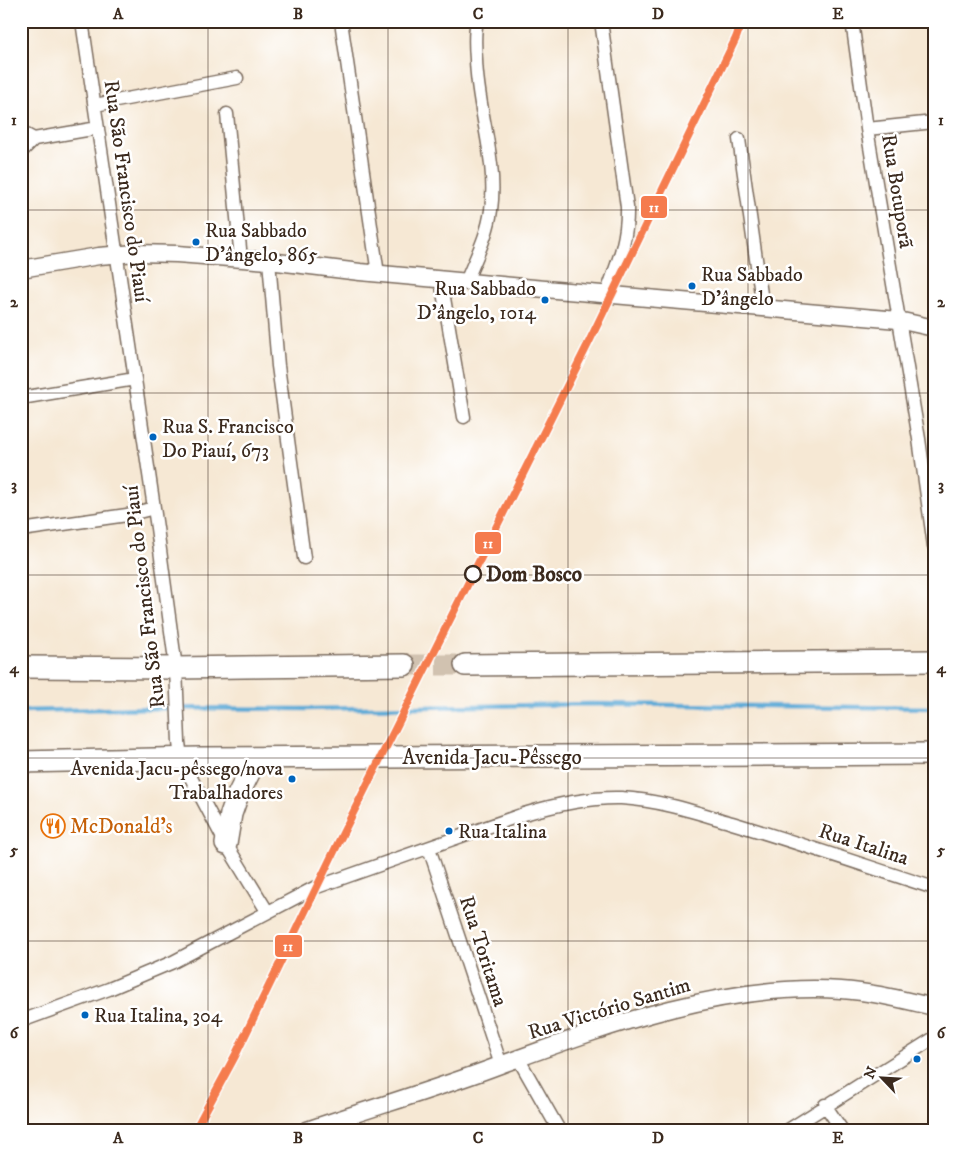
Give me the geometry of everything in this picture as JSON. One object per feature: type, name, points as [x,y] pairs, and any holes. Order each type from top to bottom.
[{"type":"highway","points":[[465,665],[934,661]]},
{"type":"highway","points":[[21,667],[177,678],[404,665]]},
{"type":"highway","name":"Avenida Jacu-Pêssego","points":[[21,762],[180,750],[256,759],[934,754]]},
{"type":"highway","points":[[226,844],[231,814],[237,796],[256,759]]},
{"type":"street","name":"Rua São Francisco do Piauí","points":[[82,21],[154,508],[177,678],[180,750],[226,844],[267,911]]},
{"type":"street","points":[[341,21],[378,274]]},
{"type":"street","points":[[466,282],[486,231],[491,211],[490,158],[476,80],[475,42],[477,21]]},
{"type":"street","points":[[601,21],[628,226],[624,246],[606,295]]},
{"type":"street","name":"Rua Botuporã","points":[[852,21],[867,129],[919,439],[934,546]]},
{"type":"street","points":[[95,105],[237,78]]},
{"type":"street","points":[[226,114],[241,259]]},
{"type":"street","points":[[867,129],[934,122]]},
{"type":"street","points":[[21,152],[34,139],[98,128]]},
{"type":"street","points":[[21,132],[34,139]]},
{"type":"street","points":[[739,138],[763,308]]},
{"type":"street","points":[[21,269],[116,255],[177,254],[269,261],[441,280],[898,320],[934,328]]},
{"type":"street","points":[[269,261],[278,366],[304,558]]},
{"type":"street","points":[[441,280],[464,416]]},
{"type":"street","points":[[21,398],[135,379]]},
{"type":"street","points":[[21,530],[128,515],[154,508]]},
{"type":"street","name":"Rua Italina","points":[[21,1021],[109,989],[172,962],[314,888],[543,808],[592,799],[622,798],[673,806],[760,831],[934,888]]},
{"type":"street","name":"Rua Toritama","points":[[428,848],[501,1065]]},
{"type":"street","name":"Rua Victório Santim","points":[[307,1130],[622,1023],[716,999],[764,992],[804,989],[841,990],[885,996],[934,1007]]},
{"type":"street","points":[[788,1130],[934,1038]]},
{"type":"street","points":[[518,1058],[560,1130]]},
{"type":"street","points":[[826,1105],[842,1130]]},
{"type":"waterway","points":[[21,711],[591,704],[934,708]]},
{"type":"tunnel","points":[[404,665],[465,665]]},
{"type":"transit line","name":"11","points":[[195,1130],[235,1056],[343,833],[588,344],[736,38],[742,21]]},
{"type":"place","name":"Rua Sabbado D'ângelo, 865","points":[[196,242]]},
{"type":"place","name":"Rua Sabbado D'ângelo","points":[[692,286]]},
{"type":"place","name":"Rua Sabbado D'ângelo, 1014","points":[[545,300]]},
{"type":"place","name":"Rua S. Francisco Do Piauí, 673","points":[[153,437]]},
{"type":"place","name":"Dom Bosco","points":[[473,574]]},
{"type":"place","name":"Avenida Jacu-pêssego/nova Trabalhadores","points":[[292,779]]},
{"type":"place","name":"McDonald's","points":[[53,826]]},
{"type":"place","name":"Rua Italina","points":[[449,831]]},
{"type":"place","name":"Rua Italina, 304","points":[[85,1015]]}]
